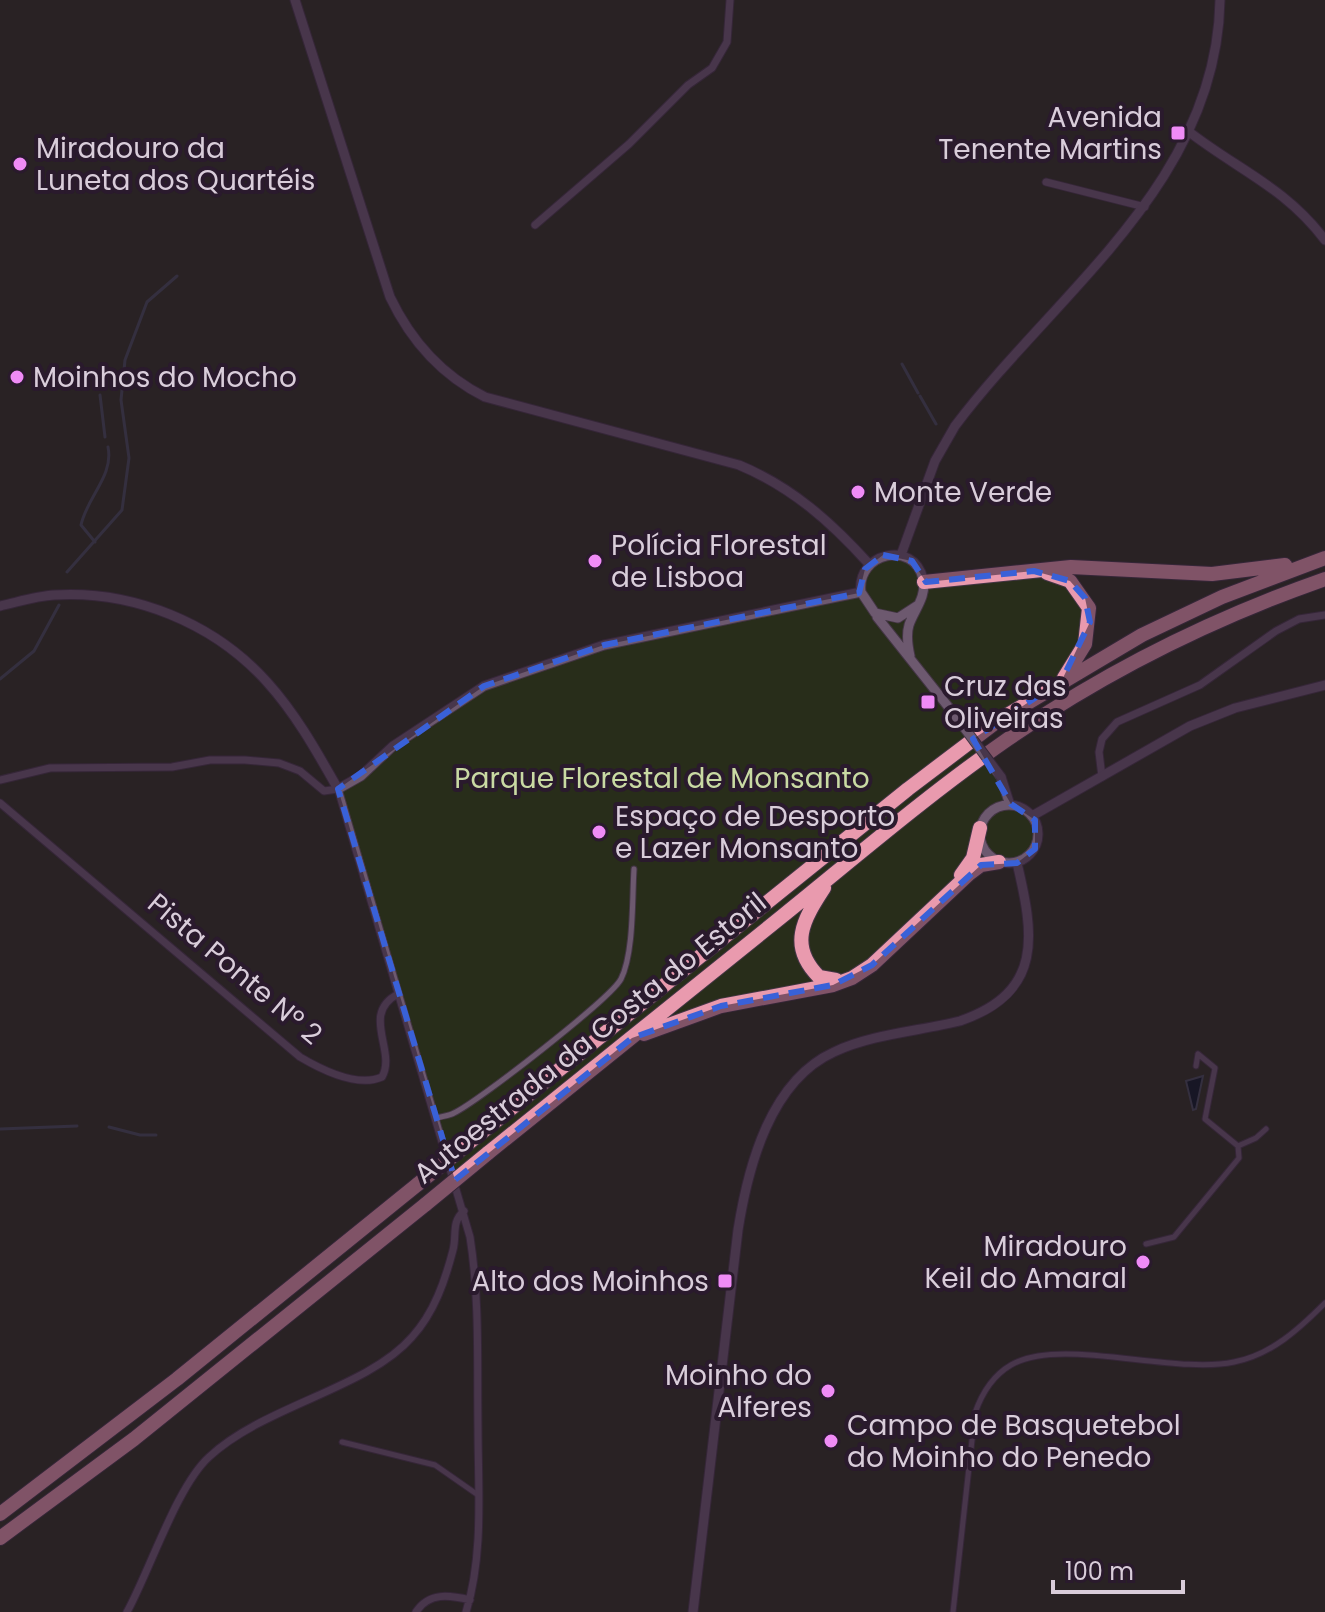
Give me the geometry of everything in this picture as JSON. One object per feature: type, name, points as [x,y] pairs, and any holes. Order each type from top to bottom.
[{"type":"highway","points":[[924,582],[1097,567],[1212,574],[1257,571],[1325,558]]},
{"type":"highway","name":"Autoestrada da Costa do Estoril","points":[[0,1514],[177,1379],[908,789],[999,720],[1142,635],[1222,597],[1325,558]]},
{"type":"highway","points":[[1034,571],[1070,581],[1089,608],[1085,644],[1062,680]]},
{"type":"highway","name":"Autoestrada da Costa do Estoril","points":[[0,1538],[134,1439],[830,878],[1008,739],[1072,698],[1232,615],[1325,579]]},
{"type":"highway","points":[[830,878],[799,929],[800,950],[819,977],[836,980],[870,962],[963,873],[973,858],[980,828]]},
{"type":"highway","points":[[632,1038],[721,1006],[833,985],[852,978],[872,965],[969,874],[981,865],[999,862]]},
{"type":"street","points":[[295,0],[390,297],[410,333],[431,359],[485,397],[739,465],[765,476],[825,519],[869,564]]},
{"type":"street","points":[[535,225],[629,144],[688,85],[712,68],[727,42],[730,0]]},
{"type":"street","points":[[901,555],[935,461],[955,426],[1145,207],[1188,131],[1213,62],[1220,0]]},
{"type":"street","points":[[1188,131],[1218,155],[1288,197],[1325,240]]},
{"type":"street","points":[[1046,182],[1145,207]]},
{"type":"street","points":[[910,656],[908,628],[924,582],[917,565],[901,555],[883,555],[869,564],[862,575],[861,592],[869,608],[910,656],[1001,777],[1010,805]]},
{"type":"street","points":[[0,780],[50,768],[172,767],[210,760],[245,760],[279,763],[300,771],[324,791],[338,789],[361,776],[393,746],[484,686],[604,645],[861,592]]},
{"type":"street","points":[[0,606],[40,596],[71,594],[113,599],[185,620],[239,655],[267,682],[298,721],[338,789],[464,1211],[476,1283],[478,1495],[470,1600],[466,1612]]},
{"type":"street","points":[[869,608],[882,617],[898,618],[918,605]]},
{"type":"street","points":[[1102,777],[1099,752],[1102,739],[1117,722],[1200,685],[1288,625],[1325,615]]},
{"type":"street","points":[[1032,816],[1180,731],[1214,716],[1325,685]]},
{"type":"street","name":"Pista Ponte Nº 2","points":[[0,803],[104,887],[300,1057],[316,1066],[351,1079],[375,1080],[382,1077],[385,1070],[378,1028],[380,1016],[390,999],[398,994]]},
{"type":"street","points":[[1010,805],[1024,809],[1032,816],[1038,826],[1037,843],[1031,854],[1017,863],[999,862],[985,851],[980,828],[989,813],[1010,805]]},
{"type":"street","points":[[693,1612],[738,1230],[749,1177],[763,1137],[798,1076],[817,1061],[857,1044],[970,1017],[1007,995],[1026,962],[1031,938],[1017,863]]},
{"type":"street","points":[[437,1118],[454,1113],[473,1099],[582,1017],[619,982],[628,937],[634,869]]},
{"type":"street","points":[[1146,1244],[1174,1237],[1239,1158],[1238,1146],[1205,1119],[1215,1068],[1198,1054],[1196,1066]]},
{"type":"street","points":[[1238,1146],[1256,1138],[1266,1129]]},
{"type":"street","points":[[127,1612],[192,1476],[209,1456],[296,1403],[378,1365],[409,1341],[438,1296],[453,1250],[456,1221],[464,1211]]},
{"type":"street","points":[[953,1612],[975,1413],[987,1386],[1000,1372],[1021,1360],[1045,1355],[1193,1365],[1237,1362],[1269,1350],[1325,1303]]},
{"type":"street","points":[[342,1442],[435,1465],[478,1495]]},
{"type":"street","points":[[416,1612],[425,1601],[438,1596],[470,1600]]},
{"type":"highlighted area","points":[[883,555],[912,561],[926,582],[1034,571],[1070,581],[1085,598],[1090,622],[1072,665],[1062,680],[973,739],[1011,804],[1035,820],[1035,849],[1017,863],[981,865],[872,965],[833,985],[721,1006],[632,1038],[455,1180],[338,789],[484,686],[604,645],[859,593],[865,569]]},
{"type":"green space","name":"Parque Florestal de Monsanto","points":[[0,0],[1325,0],[1325,1612],[0,1612]]},
{"type":"water","points":[[1203,1076],[1196,1109],[1193,1110],[1186,1081]]},
{"type":"waterway","points":[[67,572],[122,510],[129,458],[121,400],[125,360],[147,302],[177,276]]},
{"type":"waterway","points":[[902,364],[918,393]]},
{"type":"waterway","points":[[100,395],[105,437]]},
{"type":"waterway","points":[[920,396],[936,424]]},
{"type":"waterway","points":[[95,542],[81,525],[104,477],[109,458],[108,447]]},
{"type":"waterway","points":[[0,679],[34,651],[59,605]]},
{"type":"waterway","points":[[0,1129],[77,1126]]},
{"type":"waterway","points":[[109,1127],[140,1135],[156,1135]]},
{"type":"place","name":"Avenida Tenente Martins","points":[[1178,133]]},
{"type":"place","name":"Miradouro da Luneta dos Quartéis","points":[[20,164]]},
{"type":"place","name":"Moinhos do Mocho","points":[[17,377]]},
{"type":"place","name":"Monte Verde","points":[[858,492]]},
{"type":"place","name":"Polícia Florestal de Lisboa","points":[[595,561]]},
{"type":"place","name":"Cruz das Oliveiras","points":[[928,702]]},
{"type":"place","name":"Espaço de Desporto e Lazer Monsanto","points":[[599,832]]},
{"type":"place","name":"Miradouro Keil do Amaral","points":[[1143,1262]]},
{"type":"place","name":"Alto dos Moinhos","points":[[725,1281]]},
{"type":"place","name":"Moinho do Alferes","points":[[828,1391]]},
{"type":"place","name":"Campo de Basquetebol do Moinho do Penedo","points":[[831,1441]]}]
